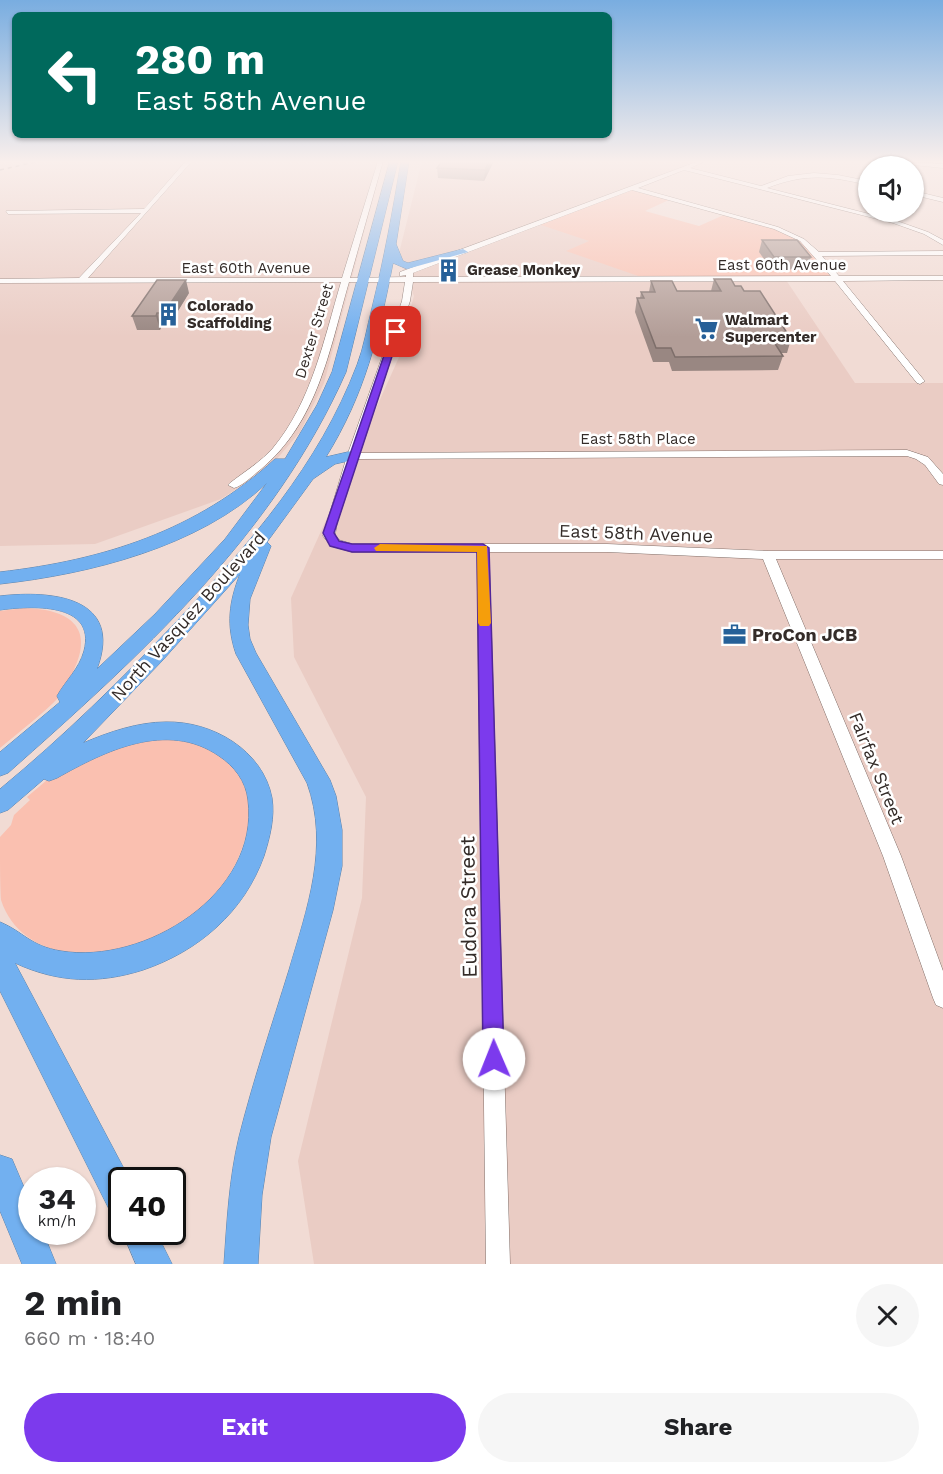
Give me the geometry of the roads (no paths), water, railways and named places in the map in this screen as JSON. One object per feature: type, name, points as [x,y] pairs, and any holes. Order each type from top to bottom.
[{"type":"highway","name":"North Vasquez Boulevard","points":[[0,766],[133,649],[190,589],[262,504],[317,418],[345,354],[378,220]]},
{"type":"highway","name":"North Vasquez Boulevard","points":[[8,797],[145,667],[215,592],[297,490],[331,435],[354,389],[367,354],[396,220]]},
{"type":"highway","points":[[392,246],[398,263],[407,266],[464,252]]},
{"type":"highway","points":[[0,578],[84,564],[135,548],[193,523],[255,486],[278,465],[317,418]]},
{"type":"highway","points":[[297,490],[326,464],[352,456]]},
{"type":"highway","points":[[241,1264],[244,1195],[255,1137],[320,910],[329,866],[330,830],[324,796],[318,780],[246,654],[238,635],[240,601],[272,523]]},
{"type":"highway","points":[[0,603],[37,599],[70,605],[88,619],[96,638],[93,658],[82,679],[21,748]]},
{"type":"highway","points":[[0,935],[32,956],[65,965],[96,967],[144,956],[188,934],[216,911],[237,886],[248,866],[260,829],[261,808],[258,789],[242,761],[217,742],[187,732],[159,730],[136,733],[108,741],[71,758],[8,797]]},
{"type":"highway","points":[[0,962],[108,1172]]},
{"type":"highway","points":[[0,1171],[39,1264]]},
{"type":"highway","points":[[145,1245],[155,1264]]},
{"type":"street","points":[[81,281],[138,220]]},
{"type":"street","name":"Dexter Street","points":[[234,485],[276,451],[302,412],[316,381],[362,220]]},
{"type":"street","points":[[384,281],[409,279],[464,252],[548,220]]},
{"type":"street","points":[[749,220],[775,227],[803,241],[817,254],[920,381]]},
{"type":"street","points":[[887,220],[926,233],[943,243]]},
{"type":"street","points":[[817,254],[943,253]]},
{"type":"street","points":[[352,456],[406,301],[409,279]]},
{"type":"street","name":"East 60th Avenue","points":[[409,279],[439,285],[622,279]]},
{"type":"street","name":"East 60th Avenue","points":[[0,281],[942,279]]},
{"type":"street","points":[[406,301],[419,290],[439,285]]},
{"type":"street","name":"East 58th Place","points":[[352,456],[907,453],[922,457],[943,483]]},
{"type":"street","name":"East 58th Avenue","points":[[352,456],[328,533],[334,543],[352,548],[607,548],[768,555],[943,555]]},
{"type":"street","name":"Eudora Street","points":[[483,548],[498,1264]]},
{"type":"street","name":"Fairfax Street","points":[[768,555],[892,856],[943,998]]},
{"type":"place","name":"Grease Monkey","points":[[449,270]]},
{"type":"place","name":"Colorado Scaffolding","points":[[169,315]]},
{"type":"place","name":"Walmart Supercenter","points":[[707,329]]},
{"type":"place","name":"ProCon JCB","points":[[734,634]]}]
